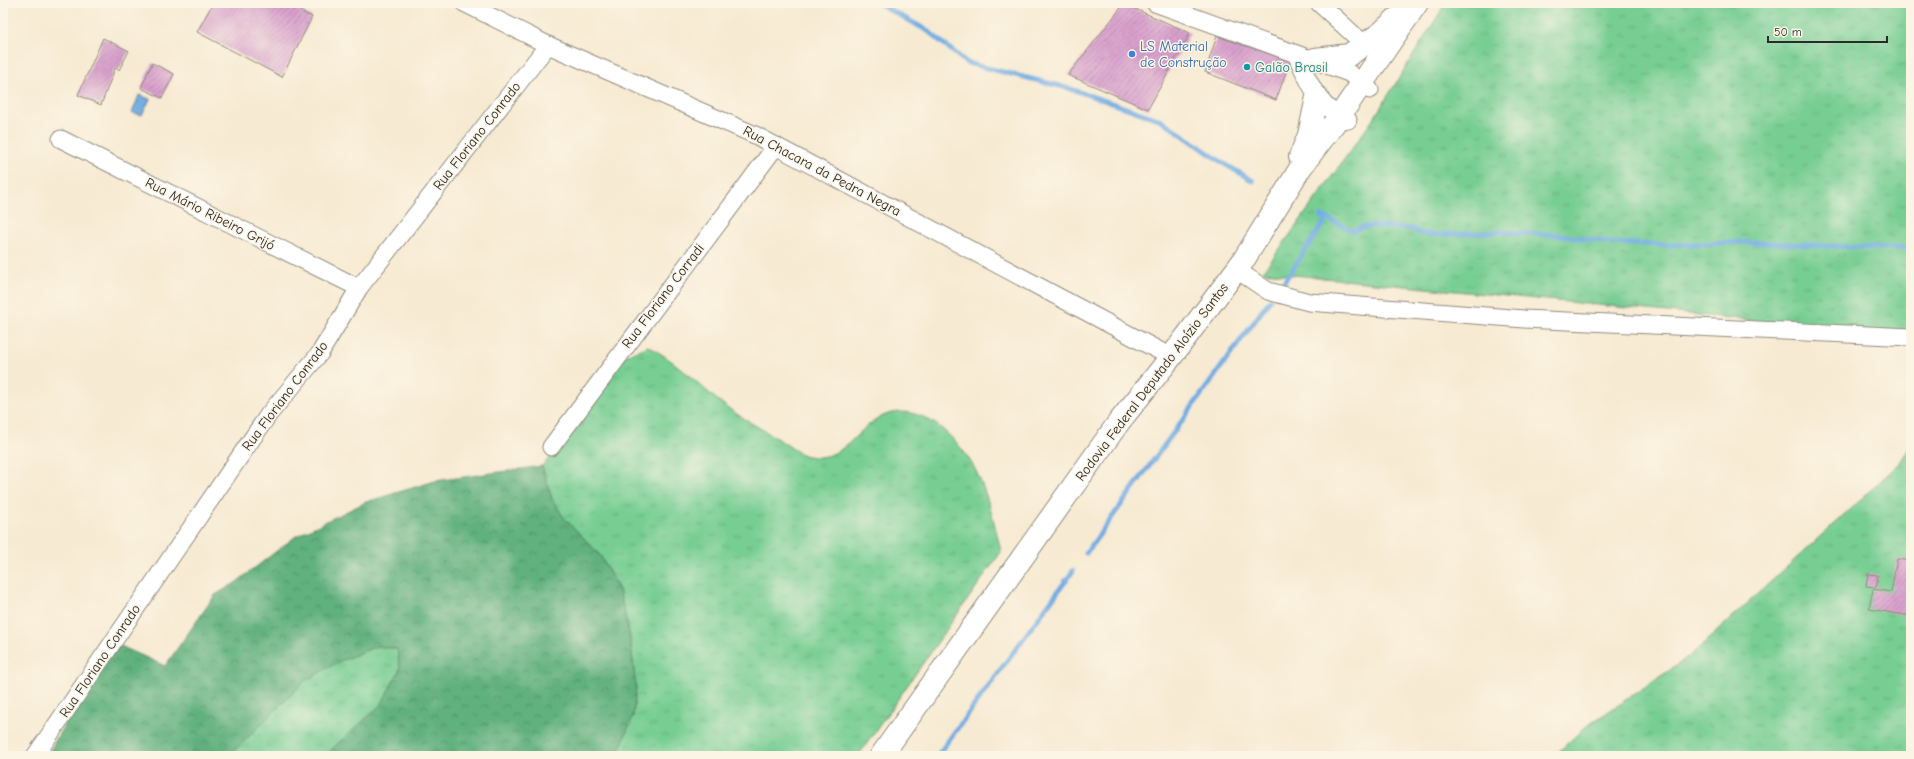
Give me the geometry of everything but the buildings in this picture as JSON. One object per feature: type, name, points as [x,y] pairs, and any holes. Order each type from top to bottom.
[{"type":"highway","points":[[1305,57],[1349,55],[1365,45],[1416,3]]},
{"type":"highway","name":"Rodovia Federal Deputado Aloízio Santos","points":[[881,756],[1119,422],[1171,357],[1240,266],[1301,167],[1343,119],[1366,86],[1416,3]]},
{"type":"highway","points":[[1366,86],[1433,3]]},
{"type":"highway","points":[[1286,192],[1309,135],[1317,97]]},
{"type":"highway","points":[[1240,266],[1343,119]]},
{"type":"street","name":"Rua Chacara da Pedra Negra","points":[[464,3],[548,45],[755,135],[1171,357]]},
{"type":"street","points":[[1155,3],[1349,73],[1366,86]]},
{"type":"street","points":[[1319,3],[1365,45]]},
{"type":"street","name":"Rua Floriano Conrado","points":[[35,756],[269,414],[320,353],[359,288],[548,45]]},
{"type":"street","points":[[1305,57],[1317,97],[1343,119]]},
{"type":"street","name":"Rua Mário Ribeiro Grijó","points":[[61,139],[359,288]]},
{"type":"street","name":"Rua Floriano Corradi","points":[[551,447],[776,146]]},
{"type":"street","points":[[1240,266],[1268,291],[1309,302],[1524,319],[1911,337]]},
{"type":"green space","points":[[1446,3],[1911,3],[1911,336],[1263,272],[1374,118]]},
{"type":"green space","points":[[648,346],[675,364],[730,409],[804,455],[820,457],[830,455],[840,450],[881,417],[895,413],[909,413],[923,417],[936,424],[948,434],[968,457],[975,469],[994,520],[1001,552],[858,756],[617,756],[633,716],[636,687],[630,637],[619,590],[600,555],[564,518],[552,499],[542,466],[576,430],[621,358]]},
{"type":"green space","points":[[1911,445],[1911,756],[1554,756],[1584,728],[1689,657],[1899,464]]},
{"type":"green space","points":[[542,466],[552,499],[564,518],[600,555],[619,590],[630,637],[636,687],[633,716],[617,756],[327,756],[333,748],[381,705],[400,669],[397,649],[377,646],[340,661],[306,680],[229,756],[47,756],[95,668],[95,651],[105,639],[165,666],[215,595],[234,584],[296,536],[366,502],[435,481]]},
{"type":"green space","points":[[377,646],[397,649],[400,669],[381,705],[333,748],[327,756],[229,756],[306,680],[340,661]]},
{"type":"water","points":[[139,95],[150,99],[142,115],[132,113]]},
{"type":"waterway","points":[[878,3],[928,31],[967,63],[1068,88],[1161,120],[1223,163],[1253,181]]},
{"type":"waterway","points":[[1321,216],[1354,231],[1362,227],[1375,226],[1413,229],[1419,233],[1439,235],[1499,232],[1558,235],[1611,243],[1670,245],[1745,242],[1911,248]]},
{"type":"waterway","points":[[1281,286],[1327,218]]},
{"type":"waterway","points":[[1086,553],[1270,300]]},
{"type":"waterway","points":[[937,756],[1073,571]]},
{"type":"place","name":"LS Material de Construção","points":[[1132,54]]},
{"type":"place","name":"Galão Brasil","points":[[1247,67]]}]
